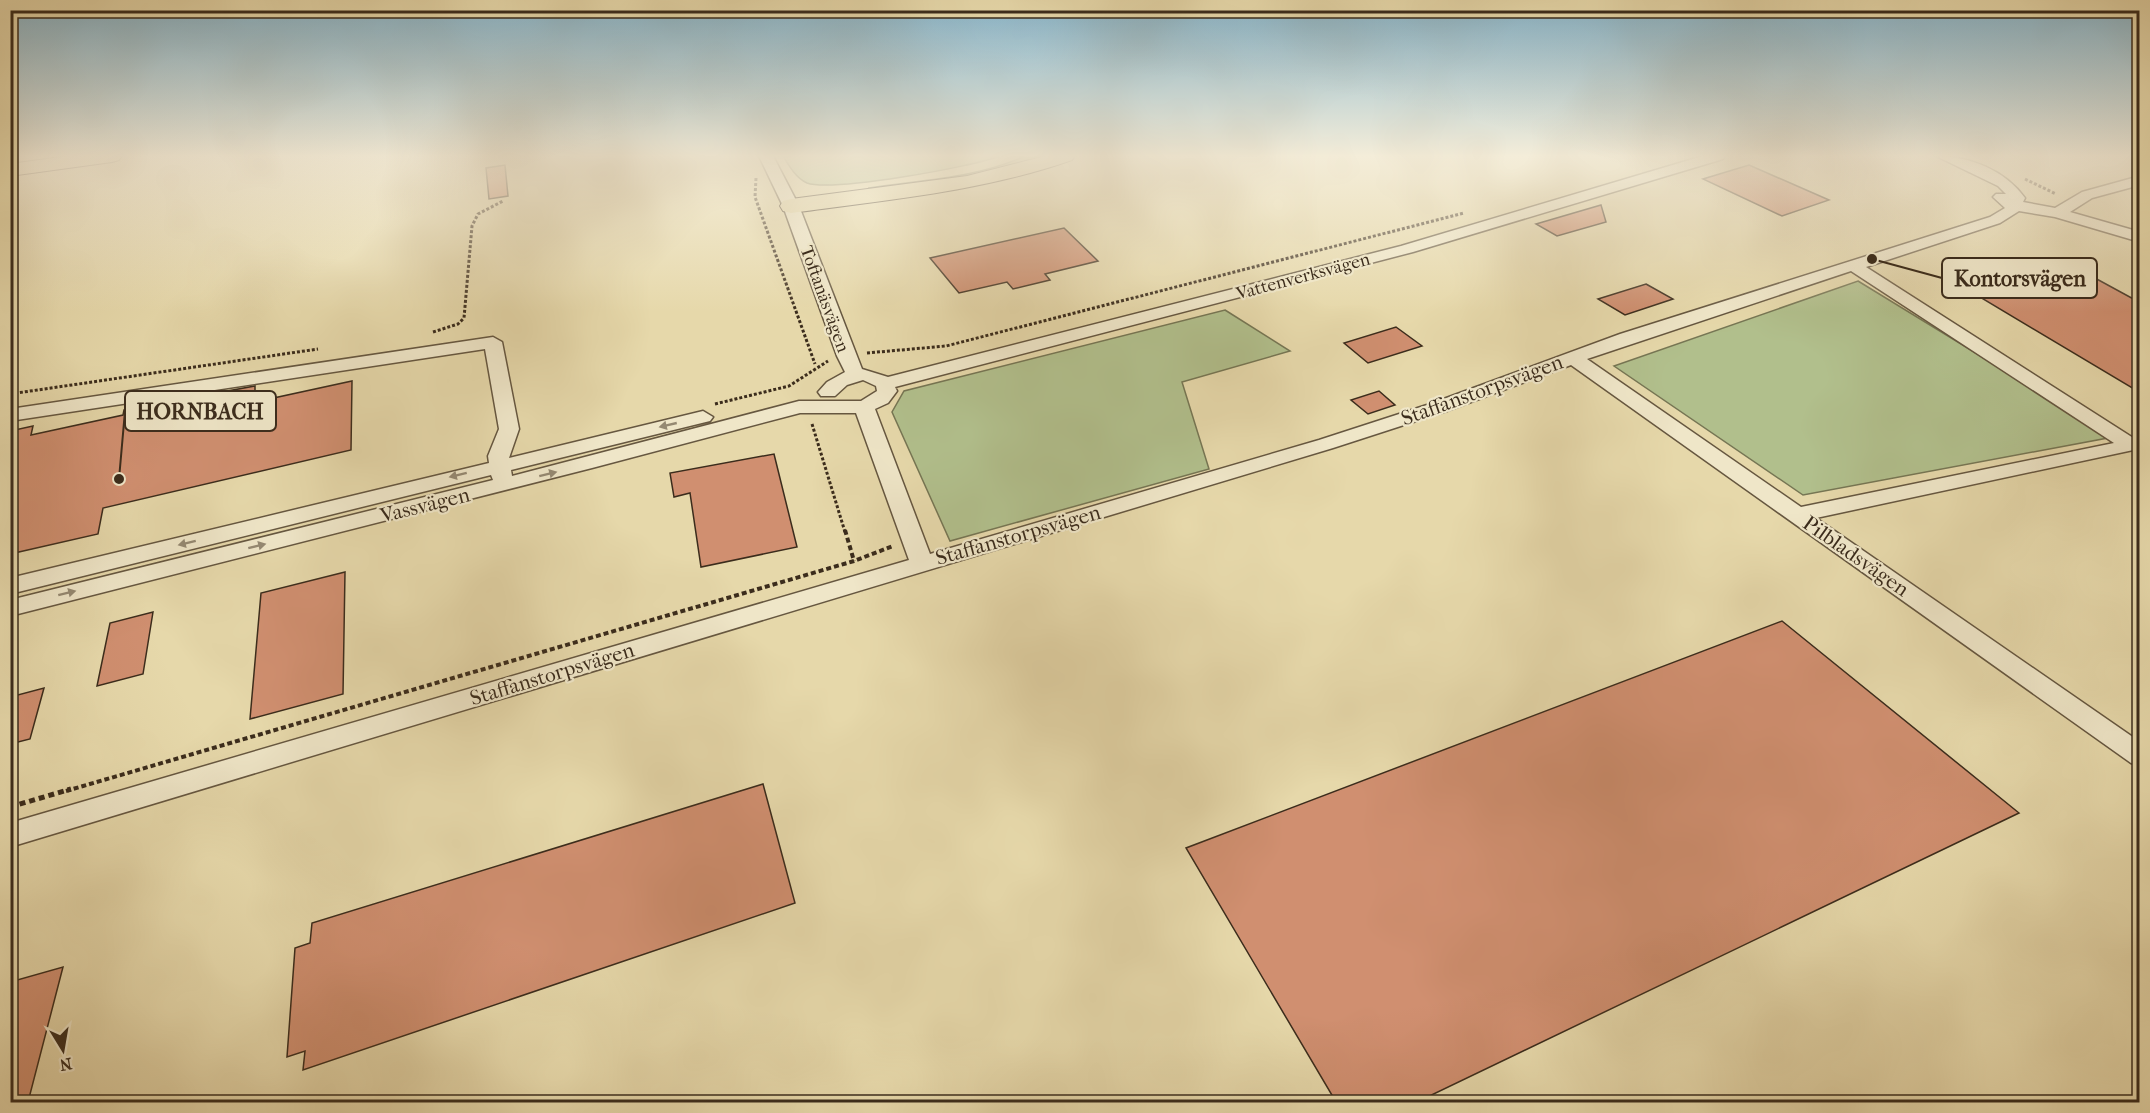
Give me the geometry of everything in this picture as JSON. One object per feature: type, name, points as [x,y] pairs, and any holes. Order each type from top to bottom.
[{"type":"street","name":"Toftanäsvägen","points":[[792,208],[846,356],[856,375]]},
{"type":"street","name":"Vattenverksvägen","points":[[885,384],[1407,249],[1544,208]]},
{"type":"street","name":"Staffanstorpsvägen","points":[[10,835],[1326,444],[1437,408],[1572,357],[1995,220],[2011,211],[2012,208]]},
{"type":"street","points":[[2029,208],[2057,213],[2139,237]]},
{"type":"street","points":[[2057,213],[2065,208]]},
{"type":"street","points":[[1797,515],[2132,445],[1852,265]]},
{"type":"street","points":[[10,415],[493,342],[509,429],[498,456],[502,475]]},
{"type":"street","name":"Pilbladsvägen","points":[[1572,357],[2139,756]]},
{"type":"street","points":[[833,399],[838,381],[856,375],[877,378],[885,384],[887,391],[881,399],[864,407],[922,563]]},
{"type":"street","name":"Vassvägen","points":[[10,608],[794,396],[833,399],[864,407]]},
{"type":"street","points":[[10,420],[68,406]]},
{"type":"street","name":"Vassvägen","points":[[10,586],[502,475]]},
{"type":"path","points":[[432,332],[458,324],[464,318],[472,226],[477,214],[489,208]]},
{"type":"path","points":[[759,208],[815,364],[846,356],[946,346],[1347,245],[1468,212]]},
{"type":"path","points":[[10,394],[319,349]]},
{"type":"path","points":[[794,396],[811,420],[854,561]]},
{"type":"path","points":[[10,807],[854,561],[914,539]]},
{"type":"green space","points":[[1858,281],[2113,437],[1803,495],[1614,366]]},
{"type":"green space","points":[[1225,310],[1290,351],[1182,382],[1209,469],[950,541],[892,412],[904,391]]},
{"type":"building","points":[[1591,208],[1602,208],[1606,222],[1557,236],[1536,224]]},
{"type":"building","points":[[1765,208],[1806,208],[1782,216]]},
{"type":"building","points":[[1064,228],[1098,261],[1045,274],[1050,280],[1013,289],[1007,282],[959,293],[930,258]]},
{"type":"building","points":[[2060,259],[2139,302],[2139,392],[1948,278]]},
{"type":"building","points":[[1646,284],[1673,299],[1625,315],[1598,299]]},
{"type":"building","points":[[1396,327],[1422,346],[1368,363],[1344,343]]},
{"type":"building","points":[[352,381],[351,450],[103,508],[98,534],[10,554],[10,431],[33,426],[31,435],[123,415],[124,410],[255,386],[255,402]]},
{"type":"building","points":[[1379,391],[1395,405],[1368,414],[1351,400]]},
{"type":"building","points":[[774,454],[797,547],[701,567],[690,493],[674,497],[670,473]]},
{"type":"building","points":[[345,572],[343,694],[250,719],[261,593]]},
{"type":"building","points":[[153,612],[143,674],[97,686],[110,623]]},
{"type":"building","points":[[1782,621],[2019,813],[1417,1102],[1336,1102],[1186,848]]},
{"type":"building","points":[[44,688],[30,739],[10,744],[10,697]]},
{"type":"building","points":[[763,784],[795,903],[303,1070],[305,1051],[287,1057],[295,948],[310,943],[312,923]]},
{"type":"building","points":[[63,967],[28,1102],[10,1102],[10,982]]},
{"type":"place","name":"Kontorsvägen","points":[[1872,259]]},
{"type":"place","name":"HORNBACH","points":[[119,479]]}]
